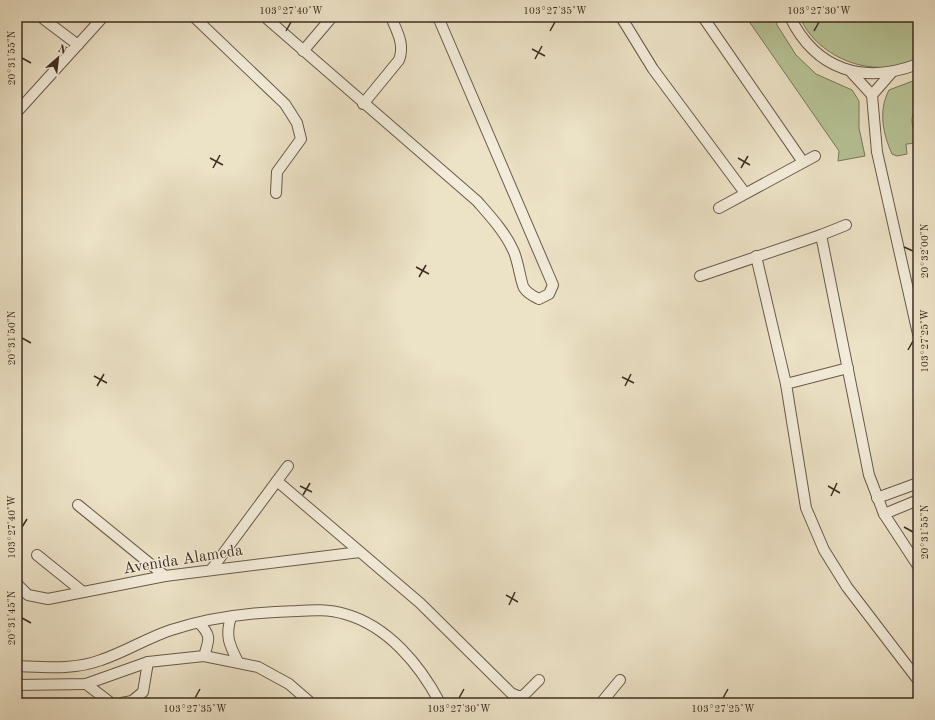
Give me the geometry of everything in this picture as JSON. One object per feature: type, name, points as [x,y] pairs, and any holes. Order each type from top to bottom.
[{"type":"street","points":[[41,17],[78,45]]},
{"type":"street","points":[[17,112],[103,17]]},
{"type":"street","points":[[194,17],[285,104],[297,123],[301,139],[277,172],[276,193]]},
{"type":"street","points":[[265,17],[303,52],[477,201],[491,217],[513,249],[520,267],[523,287],[531,295],[539,299],[549,294],[553,285],[438,17]]},
{"type":"street","points":[[303,52],[332,17]]},
{"type":"street","points":[[363,104],[399,60],[402,52],[402,42],[391,17]]},
{"type":"street","points":[[621,17],[653,69],[745,193]]},
{"type":"street","points":[[703,17],[803,162]]},
{"type":"street","points":[[790,17],[800,36],[810,48],[823,59],[851,72],[872,95],[877,152],[917,320],[918,334]]},
{"type":"street","points":[[851,72],[892,72],[918,64]]},
{"type":"street","points":[[872,95],[892,72]]},
{"type":"street","points":[[719,208],[815,156]]},
{"type":"street","points":[[700,276],[846,225]]},
{"type":"street","points":[[821,235],[869,475],[884,514],[904,548],[918,566]]},
{"type":"street","points":[[756,256],[786,384],[806,508],[824,550],[847,587],[918,680]]},
{"type":"street","points":[[786,384],[848,368]]},
{"type":"street","points":[[211,570],[288,466]]},
{"type":"street","points":[[278,481],[420,603],[511,692],[518,696],[523,696],[539,680]]},
{"type":"street","points":[[877,498],[915,484],[918,497]]},
{"type":"street","points":[[884,514],[918,500]]},
{"type":"street","points":[[78,505],[165,576]]},
{"type":"street","name":"Avenida Alameda","points":[[17,584],[28,595],[48,599],[165,576],[252,564],[360,552]]},
{"type":"street","points":[[37,555],[83,592]]},
{"type":"street","points":[[17,666],[63,667],[101,661],[171,630],[199,623],[230,617],[284,611],[321,610],[345,614],[372,626],[404,652],[418,668],[440,703]]},
{"type":"street","points":[[230,617],[227,630],[229,644],[238,662]]},
{"type":"street","points":[[199,623],[208,632],[209,642],[204,656]]},
{"type":"street","points":[[17,685],[86,684],[148,662],[204,656],[258,667],[274,674],[289,684],[311,703]]},
{"type":"street","points":[[125,703],[132,701],[143,692],[148,662]]},
{"type":"street","points":[[601,703],[620,680]]},
{"type":"street","points":[[86,684],[111,703]]},
{"type":"green space","points":[[746,17],[776,17],[777,25],[796,55],[816,74],[852,90],[859,101],[859,128],[865,156],[838,161],[839,151]]},
{"type":"green space","points":[[800,17],[912,17],[918,25],[918,57],[902,64],[885,67],[868,66],[850,62],[834,55],[820,44],[808,32]]},
{"type":"green space","points":[[918,79],[918,108],[913,114],[912,122],[918,135],[918,143],[906,144],[907,154],[897,156],[892,154],[884,130],[883,114],[886,98],[889,90]]}]
